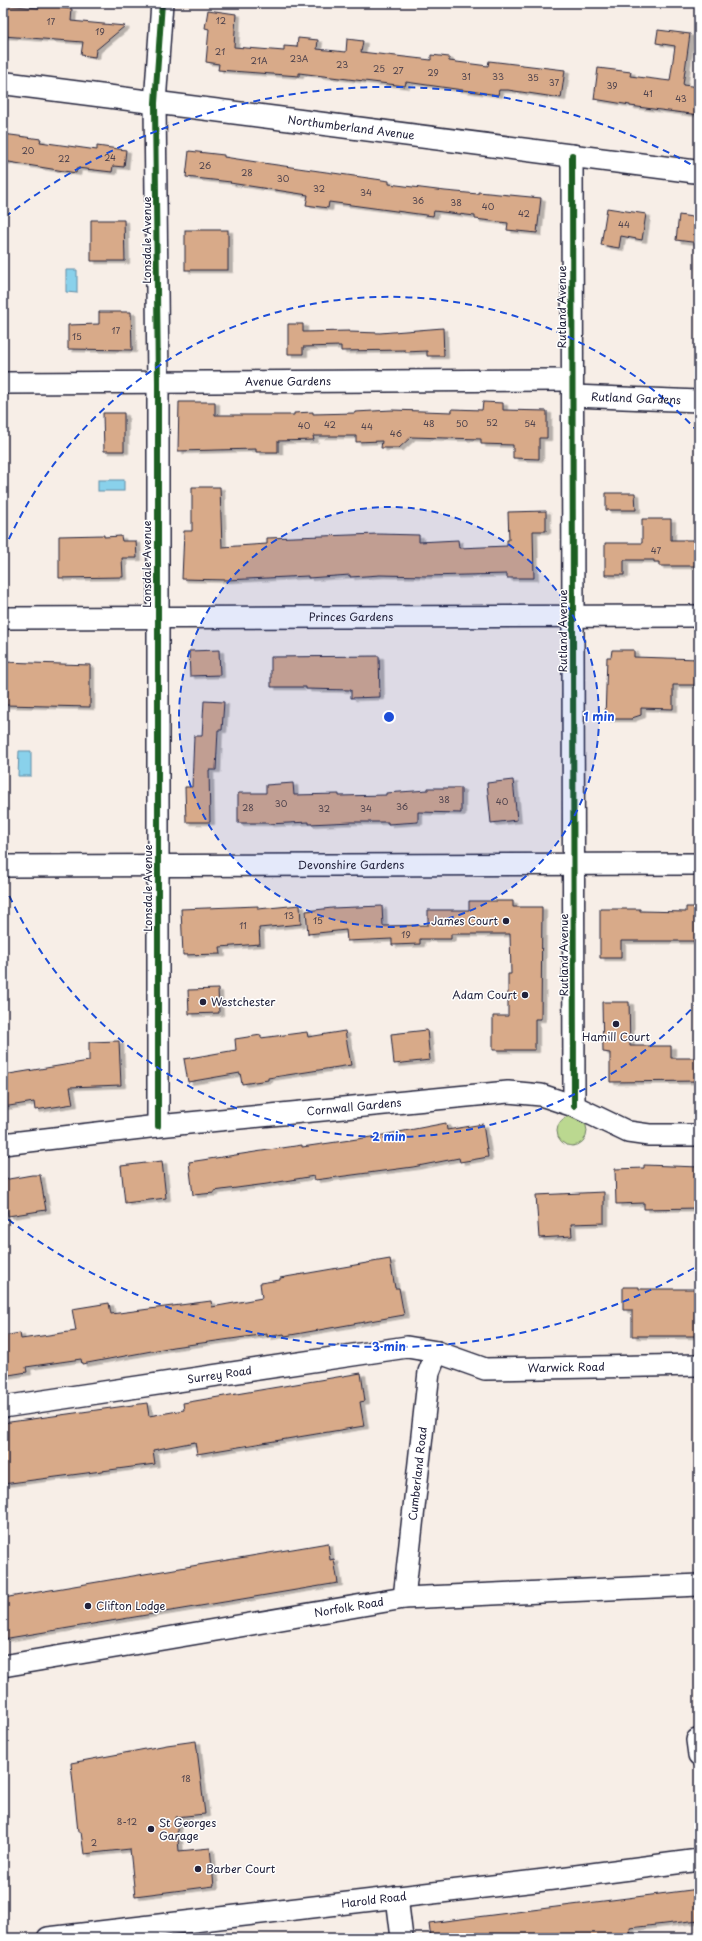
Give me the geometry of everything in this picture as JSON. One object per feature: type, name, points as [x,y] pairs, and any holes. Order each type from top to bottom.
[{"type":"street","name":"Lonsdale Avenue","points":[[158,1126],[158,383],[156,103],[162,3]]},
{"type":"street","name":"Northumberland Avenue","points":[[3,83],[699,172]]},
{"type":"street","name":"Rutland Avenue","points":[[572,155],[574,1106]]},
{"type":"street","name":"Avenue Gardens","points":[[3,383],[158,383],[572,388]]},
{"type":"street","name":"Rutland Gardens","points":[[572,388],[699,401]]},
{"type":"street","name":"Princes Gardens","points":[[3,618],[699,616]]},
{"type":"street","name":"Devonshire Gardens","points":[[3,866],[699,864]]},
{"type":"street","name":"Cornwall Gardens","points":[[3,1144],[158,1126],[508,1092],[541,1095],[574,1106],[628,1132],[649,1135],[699,1135]]},
{"type":"street","name":"Surrey Road","points":[[3,1407],[407,1347],[437,1352]]},
{"type":"street","name":"Warwick Road","points":[[437,1352],[484,1369],[699,1365]]},
{"type":"street","name":"Cumberland Road","points":[[404,1598],[429,1372],[437,1352]]},
{"type":"street","name":"Norfolk Road","points":[[3,1666],[404,1598],[699,1584]]},
{"type":"street","name":"Harold Road","points":[[48,1938],[699,1860]]},
{"type":"street","points":[[397,1897],[402,1938]]},
{"type":"green space","points":[[572,1116],[583,1120],[587,1131],[583,1142],[572,1146],[561,1142],[557,1131],[561,1120]]},
{"type":"water","points":[[66,270],[77,270],[77,293],[66,292]]},
{"type":"water","points":[[98,480],[124,480],[124,491],[98,491]]},
{"type":"water","points":[[19,751],[31,751],[31,776],[18,776]]},
{"type":"building","points":[[40,3],[61,3],[61,8],[72,9],[71,21],[125,26],[96,50],[95,57],[81,55],[83,42],[3,36],[3,5],[39,8]]},
{"type":"building","points":[[208,10],[236,14],[234,47],[284,51],[284,46],[297,47],[298,38],[318,40],[317,49],[346,52],[347,39],[363,41],[361,52],[431,60],[431,55],[449,57],[449,61],[488,66],[489,61],[565,70],[561,98],[508,90],[499,90],[498,95],[406,82],[405,86],[299,73],[299,76],[218,70],[219,64],[206,62],[209,29],[205,28]]},
{"type":"building","points":[[658,30],[690,34],[683,85],[699,87],[699,115],[630,106],[594,99],[598,68],[631,72],[630,76],[670,81],[675,46],[656,43]]},
{"type":"building","points":[[3,134],[41,139],[40,142],[97,150],[97,146],[126,150],[124,167],[113,166],[112,172],[77,168],[76,173],[3,161]]},
{"type":"building","points":[[189,151],[224,155],[224,157],[389,181],[389,184],[445,191],[478,194],[478,192],[541,198],[537,233],[507,230],[508,223],[475,219],[475,216],[434,211],[433,216],[329,202],[328,208],[306,205],[308,195],[230,183],[231,182],[186,177]]},
{"type":"building","points":[[607,208],[646,214],[642,240],[621,236],[619,248],[601,245]]},
{"type":"building","points":[[679,215],[699,218],[699,243],[676,240]]},
{"type":"building","points":[[91,220],[124,220],[125,261],[91,261]]},
{"type":"building","points":[[185,230],[228,230],[228,270],[185,270]]},
{"type":"building","points":[[99,312],[131,312],[132,350],[68,349],[68,325],[99,324]]},
{"type":"building","points":[[288,324],[303,324],[303,332],[349,331],[380,333],[443,328],[444,356],[427,356],[427,351],[341,351],[341,346],[303,347],[303,354],[288,354]]},
{"type":"building","points":[[179,402],[215,402],[215,415],[294,415],[294,413],[313,412],[313,414],[355,413],[392,410],[452,412],[452,409],[482,410],[483,402],[503,403],[503,410],[547,411],[547,438],[539,438],[539,459],[513,458],[513,445],[481,444],[481,439],[411,437],[399,448],[381,448],[382,441],[356,442],[356,436],[313,436],[314,440],[278,441],[278,452],[256,452],[256,449],[178,451]]},
{"type":"building","points":[[103,413],[124,413],[124,451],[104,451]]},
{"type":"building","points":[[192,487],[220,487],[222,547],[267,544],[267,538],[378,534],[419,535],[419,542],[458,540],[459,548],[507,546],[507,540],[509,540],[508,512],[546,511],[546,531],[533,531],[534,578],[507,578],[507,574],[426,576],[380,575],[350,577],[350,575],[308,578],[308,576],[227,580],[182,579],[184,531],[192,531]]},
{"type":"building","points":[[606,493],[635,493],[636,510],[606,510]]},
{"type":"building","points":[[642,519],[671,519],[671,540],[699,540],[699,566],[659,566],[659,562],[654,562],[654,560],[624,560],[624,575],[605,575],[605,543],[642,543]]},
{"type":"building","points":[[104,535],[104,537],[121,536],[122,541],[136,541],[137,558],[122,558],[123,577],[59,578],[59,536]]},
{"type":"building","points":[[219,650],[220,675],[190,676],[189,651]]},
{"type":"building","points":[[612,650],[634,650],[634,657],[699,659],[699,685],[673,685],[673,709],[641,708],[641,715],[632,719],[605,719],[607,657],[611,657]]},
{"type":"building","points":[[379,656],[380,697],[351,698],[351,690],[306,689],[306,687],[271,687],[271,657]]},
{"type":"building","points":[[4,662],[90,665],[90,707],[4,705]]},
{"type":"building","points":[[204,701],[224,702],[222,730],[218,730],[216,770],[209,770],[210,822],[186,822],[185,787],[192,787],[194,736],[202,736]]},
{"type":"building","points":[[513,780],[517,820],[491,823],[487,783]]},
{"type":"building","points":[[293,783],[294,795],[386,795],[386,793],[428,790],[428,788],[461,788],[461,813],[418,812],[418,822],[388,824],[388,822],[309,824],[309,822],[268,824],[238,823],[238,793],[266,793],[266,785]]},
{"type":"building","points":[[469,901],[513,901],[513,907],[542,907],[541,1019],[535,1019],[535,1050],[493,1050],[493,1016],[508,1016],[508,974],[511,974],[510,934],[451,934],[451,939],[420,939],[420,944],[392,945],[392,939],[347,941],[346,930],[308,934],[306,911],[332,908],[382,906],[383,926],[428,925],[428,910],[469,910]]},
{"type":"building","points":[[300,905],[301,924],[259,928],[260,944],[220,947],[221,954],[183,955],[181,909],[258,906],[258,909]]},
{"type":"building","points":[[686,907],[699,907],[699,941],[621,941],[621,958],[600,958],[600,909],[640,909],[640,911],[686,912]]},
{"type":"building","name":"Westchester","points":[[218,989],[219,1013],[189,1014],[188,990]]},
{"type":"building","name":"Hamill Court","points":[[602,1002],[629,1002],[630,1046],[671,1046],[671,1058],[699,1058],[699,1081],[610,1082],[610,1053],[603,1052]]},
{"type":"building","points":[[427,1030],[430,1060],[394,1064],[391,1034]]},
{"type":"building","points":[[345,1031],[351,1065],[268,1078],[268,1080],[242,1084],[240,1073],[188,1082],[184,1059],[236,1050],[235,1039],[261,1035],[261,1038],[307,1032],[308,1037]]},
{"type":"building","points":[[119,1041],[121,1085],[70,1087],[73,1104],[35,1110],[34,1102],[3,1107],[3,1075],[89,1061],[89,1042]]},
{"type":"building","points":[[446,1123],[447,1130],[483,1124],[488,1157],[460,1162],[459,1158],[413,1167],[315,1180],[314,1176],[214,1191],[214,1193],[193,1195],[189,1162],[302,1145],[302,1147],[378,1136]]},
{"type":"building","points":[[162,1161],[166,1198],[125,1203],[121,1166]]},
{"type":"building","points":[[644,1165],[699,1167],[699,1208],[644,1209],[644,1203],[616,1204],[615,1169],[644,1168]]},
{"type":"building","points":[[40,1175],[46,1210],[8,1216],[3,1180]]},
{"type":"building","points":[[604,1192],[604,1223],[571,1224],[572,1236],[539,1238],[536,1195]]},
{"type":"building","points":[[390,1259],[395,1288],[399,1288],[404,1315],[285,1336],[284,1334],[267,1337],[267,1334],[173,1347],[82,1364],[81,1359],[26,1367],[27,1372],[3,1376],[3,1336],[20,1333],[21,1339],[76,1331],[72,1309],[109,1303],[111,1314],[211,1301],[212,1307],[262,1298],[260,1283],[280,1280],[280,1278]]},
{"type":"building","points":[[623,1287],[639,1287],[639,1289],[699,1289],[699,1336],[632,1336],[632,1310],[623,1310]]},
{"type":"building","points":[[361,1373],[365,1401],[360,1402],[364,1426],[197,1454],[195,1442],[153,1450],[155,1464],[3,1484],[3,1423],[147,1403],[149,1416],[184,1410],[183,1403]]},
{"type":"building","points":[[328,1543],[330,1560],[334,1559],[338,1583],[3,1639],[3,1598]]},
{"type":"building","points":[[196,1741],[205,1814],[176,1817],[179,1851],[210,1848],[214,1886],[135,1896],[130,1849],[84,1854],[81,1832],[78,1832],[71,1763]]},
{"type":"building","points":[[699,1889],[699,1920],[630,1928],[631,1938],[431,1938],[429,1923]]},
{"type":"cycle path","points":[[158,1126],[158,383],[155,103],[162,3]]},
{"type":"cycle path","points":[[572,155],[574,1106]]},
{"type":"place","name":"James Court","points":[[506,921]]},
{"type":"place","name":"Adam Court","points":[[525,995]]},
{"type":"place","name":"Westchester","points":[[203,1002]]},
{"type":"place","name":"Hamill Court","points":[[616,1024]]},
{"type":"place","name":"Clifton Lodge","points":[[88,1606]]},
{"type":"place","name":"St Georges Garage","points":[[151,1829]]},
{"type":"place","name":"Barber Court","points":[[198,1869]]}]
